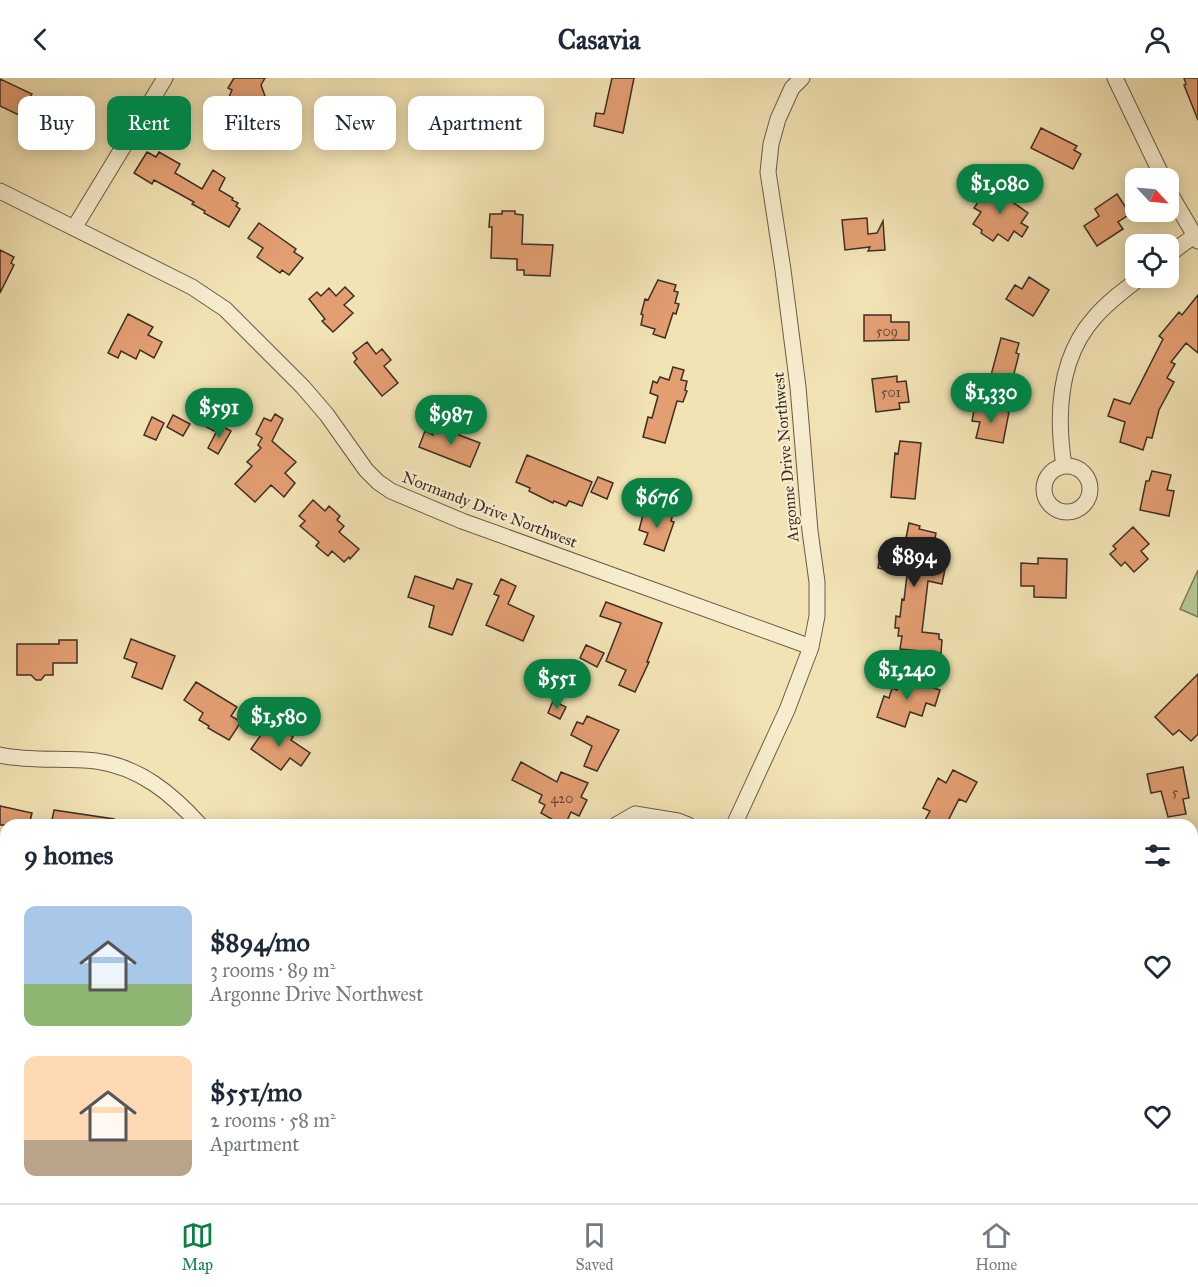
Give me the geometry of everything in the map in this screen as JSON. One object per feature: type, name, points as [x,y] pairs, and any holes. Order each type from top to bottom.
[{"type":"street","points":[[74,228],[165,78]]},
{"type":"street","name":"Argonne Drive Northwest","points":[[737,819],[787,710],[811,647],[817,616],[817,582],[810,531],[798,387],[768,172],[771,144],[778,119],[792,88],[802,78]]},
{"type":"street","points":[[1115,78],[1158,168]]},
{"type":"street","name":"Normandy Drive Northwest","points":[[0,191],[192,287],[225,309],[303,387],[327,415],[366,470],[391,490],[462,521],[811,647]]},
{"type":"street","points":[[1179,209],[1196,238],[1179,248]]},
{"type":"street","points":[[1064,465],[1059,437],[1060,405],[1069,360],[1081,335],[1093,319],[1108,302],[1127,288]]},
{"type":"street","points":[[0,755],[17,759],[97,761],[120,767],[164,789],[195,819]]},
{"type":"street","points":[[626,819],[635,814],[666,819]]},
{"type":"green space","points":[[1198,570],[1198,617],[1180,609]]},
{"type":"building","points":[[234,78],[265,78],[261,85],[265,96],[229,96],[232,90],[228,88]]},
{"type":"building","points":[[612,78],[634,78],[623,133],[594,126],[596,113],[604,114]]},
{"type":"building","points":[[1184,78],[1198,78],[1198,120],[1184,85],[1186,84]]},
{"type":"building","points":[[0,79],[32,94],[18,96],[18,115],[0,106]]},
{"type":"building","points":[[1041,128],[1077,146],[1074,150],[1081,154],[1073,169],[1031,148]]},
{"type":"building","points":[[147,152],[156,157],[159,152],[180,164],[175,173],[202,189],[213,170],[225,178],[219,190],[233,198],[232,200],[238,203],[236,206],[240,209],[229,227],[204,213],[205,211],[192,204],[194,202],[154,180],[152,184],[134,173]]},
{"type":"building","points":[[1002,185],[1016,195],[1011,201],[1028,213],[1021,223],[1028,227],[1022,237],[1014,231],[1008,241],[998,234],[993,241],[973,224],[981,212],[974,208],[986,190],[994,196]]},
{"type":"building","points":[[1117,194],[1125,206],[1125,217],[1118,222],[1123,229],[1097,246],[1084,226],[1099,216],[1095,209]]},
{"type":"building","points":[[502,211],[515,211],[515,214],[523,215],[522,244],[553,245],[550,276],[524,275],[524,270],[517,270],[517,259],[491,258],[490,214],[502,214]]},
{"type":"building","points":[[867,218],[868,234],[877,233],[883,221],[885,250],[868,251],[870,247],[845,250],[842,220]]},
{"type":"building","points":[[259,223],[296,249],[294,252],[303,258],[289,275],[282,270],[280,273],[257,257],[263,248],[248,238]]},
{"type":"building","points":[[0,250],[14,257],[11,263],[14,265],[0,293]]},
{"type":"building","points":[[1029,277],[1049,290],[1033,316],[1006,299],[1015,285],[1022,289]]},
{"type":"building","points":[[658,280],[676,285],[674,291],[678,292],[675,303],[679,304],[676,314],[673,313],[665,338],[653,334],[655,329],[641,325],[645,299],[648,300]]},
{"type":"building","points":[[345,287],[354,296],[344,305],[353,313],[333,332],[322,321],[325,319],[309,299],[317,292],[321,296],[329,288],[336,296]]},
{"type":"building","points":[[1198,295],[1198,353],[1186,343],[1171,362],[1175,364],[1167,378],[1174,382],[1159,410],[1152,438],[1147,437],[1143,450],[1120,442],[1125,422],[1108,416],[1114,399],[1130,404],[1163,339],[1159,336],[1179,312],[1182,315]]},
{"type":"building","points":[[128,314],[153,327],[148,335],[162,342],[154,358],[140,350],[136,359],[121,351],[118,358],[108,353]]},
{"type":"building","points":[[864,315],[891,315],[891,322],[909,322],[909,340],[864,341]]},
{"type":"building","points":[[1001,338],[1019,343],[1016,353],[1019,354],[1011,385],[990,379]]},
{"type":"building","points":[[367,342],[376,354],[382,349],[391,360],[384,366],[398,383],[382,396],[354,362],[357,359],[353,353]]},
{"type":"building","points":[[673,367],[684,370],[681,380],[687,381],[685,390],[687,391],[683,402],[677,401],[665,443],[643,437],[648,417],[652,418],[658,396],[650,393],[653,381],[657,383],[660,377],[669,380]]},
{"type":"building","points":[[897,376],[897,382],[906,381],[909,402],[899,403],[900,409],[876,412],[872,379]]},
{"type":"building","points":[[975,405],[1009,412],[1003,443],[976,438],[980,422],[972,421]]},
{"type":"building","points":[[202,407],[221,418],[214,431],[195,421]]},
{"type":"building","points":[[275,414],[283,419],[272,441],[296,462],[285,473],[295,483],[284,497],[271,485],[255,502],[235,484],[252,466],[247,462],[261,448],[258,445],[262,438],[256,434],[264,418],[271,421]]},
{"type":"building","points":[[173,415],[190,424],[183,436],[167,427]]},
{"type":"building","points":[[152,417],[164,423],[156,440],[144,435]]},
{"type":"building","points":[[220,425],[231,431],[218,454],[208,448]]},
{"type":"building","points":[[436,427],[448,432],[449,429],[460,433],[459,435],[480,443],[470,467],[419,447],[425,431],[433,435]]},
{"type":"building","points":[[900,441],[921,443],[915,499],[891,497],[895,453],[898,454]]},
{"type":"building","points":[[527,455],[592,482],[582,506],[569,501],[566,506],[554,501],[553,503],[516,482]]},
{"type":"building","points":[[1152,471],[1171,475],[1167,490],[1174,491],[1169,516],[1140,510],[1146,481],[1149,481]]},
{"type":"building","points":[[598,477],[613,483],[607,499],[591,492]]},
{"type":"building","points":[[313,500],[325,511],[329,506],[340,516],[337,520],[344,526],[339,532],[359,549],[350,559],[349,557],[344,562],[332,551],[328,556],[316,546],[319,542],[300,526],[305,521],[299,516]]},
{"type":"building","points":[[662,510],[673,514],[671,521],[674,522],[664,551],[644,544],[648,533],[639,530],[644,511],[660,517]]},
{"type":"building","points":[[909,523],[920,526],[919,529],[936,533],[934,544],[930,543],[925,565],[945,569],[942,584],[928,581],[922,632],[939,634],[939,639],[942,640],[941,653],[900,649],[902,636],[898,636],[899,628],[895,628],[896,616],[900,617],[907,575],[878,568],[882,548],[903,553]]},
{"type":"building","points":[[1133,527],[1149,544],[1141,551],[1148,559],[1134,572],[1125,562],[1121,566],[1110,554],[1116,549],[1113,546]]},
{"type":"building","points":[[1038,558],[1067,559],[1066,598],[1034,597],[1034,586],[1021,586],[1021,563],[1038,564]]},
{"type":"building","points":[[415,576],[453,589],[457,579],[472,584],[452,635],[429,627],[434,606],[408,597]]},
{"type":"building","points":[[501,579],[516,586],[508,604],[534,616],[523,641],[486,625],[499,596],[494,594]]},
{"type":"building","points":[[606,602],[662,623],[647,662],[649,662],[635,692],[619,685],[626,670],[606,661],[621,623],[600,616]]},
{"type":"building","points":[[131,639],[175,656],[162,689],[132,677],[137,663],[124,658]]},
{"type":"building","points":[[59,640],[77,640],[77,663],[53,663],[53,675],[45,675],[41,680],[36,680],[31,675],[17,675],[17,644],[59,644]]},
{"type":"building","points":[[586,645],[604,653],[597,667],[580,658]]},
{"type":"building","points":[[1198,674],[1198,734],[1191,741],[1179,730],[1173,735],[1155,717]]},
{"type":"building","points":[[902,675],[940,690],[935,706],[926,703],[922,716],[910,712],[905,727],[877,717],[884,696],[889,698],[892,688],[897,690]]},
{"type":"building","points":[[196,682],[237,707],[231,716],[241,722],[229,740],[199,720],[203,713],[184,700]]},
{"type":"building","points":[[553,701],[566,707],[560,719],[548,713]]},
{"type":"building","points":[[587,716],[619,730],[597,771],[584,766],[592,746],[571,735],[577,722],[583,724]]},
{"type":"building","points":[[276,725],[293,737],[291,740],[310,753],[301,766],[290,758],[281,770],[251,749],[265,729],[271,733]]},
{"type":"building","points":[[521,762],[557,782],[561,772],[588,783],[581,797],[587,800],[579,816],[571,812],[568,819],[552,819],[541,813],[545,805],[539,802],[542,795],[512,780]]},
{"type":"building","points":[[1183,767],[1189,798],[1183,799],[1186,814],[1168,817],[1161,791],[1151,793],[1147,774]]},
{"type":"building","points":[[953,770],[977,782],[966,802],[959,799],[949,819],[926,819],[930,811],[923,808],[938,778],[946,783]]},
{"type":"building","points":[[0,806],[32,813],[30,819],[0,819]]},
{"type":"building","points":[[54,810],[114,819],[52,819]]}]
